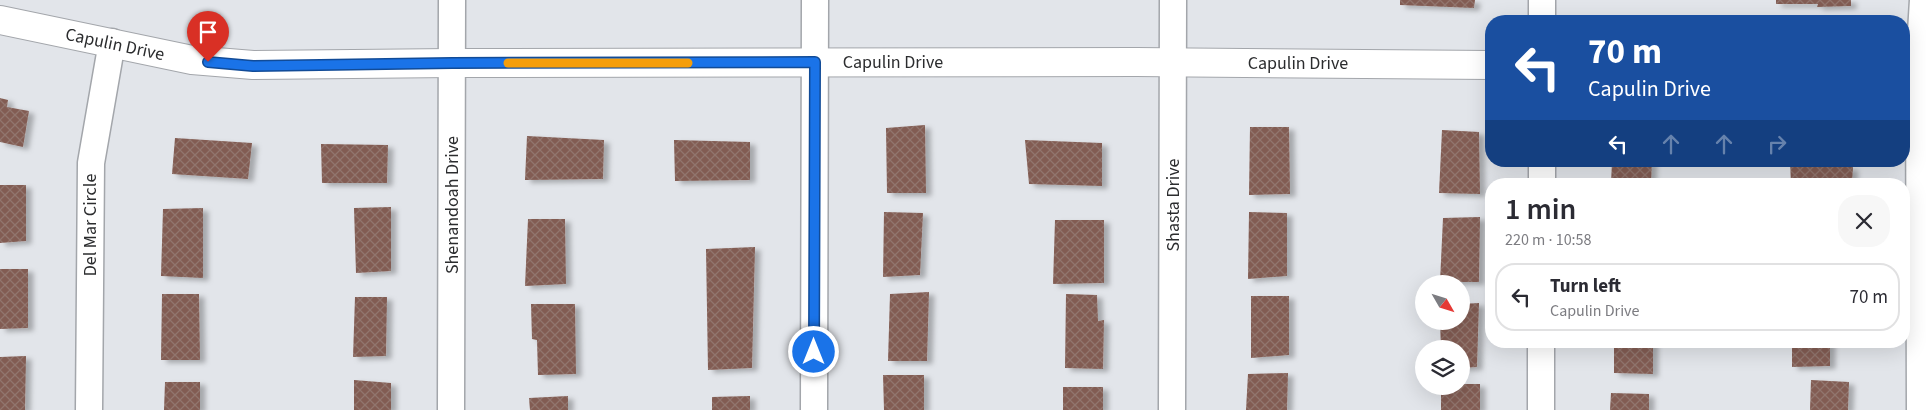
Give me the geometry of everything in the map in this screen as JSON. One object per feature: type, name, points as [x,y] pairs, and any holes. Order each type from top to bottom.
[{"type":"street","name":"Shenandoah Drive","points":[[451,410],[452,0]]},
{"type":"street","points":[[814,410],[815,0]]},
{"type":"street","name":"Shasta Drive","points":[[1172,410],[1173,0]]},
{"type":"street","points":[[1542,0],[1542,15]]},
{"type":"street","points":[[1920,410],[1916,65],[1923,0]]},
{"type":"street","name":"Capulin Drive","points":[[0,20],[192,60],[253,66],[452,63],[815,62],[1173,62],[1485,65]]},
{"type":"street","name":"Del Mar Circle","points":[[89,410],[90,163],[112,42]]},
{"type":"street","points":[[1541,348],[1541,410]]},
{"type":"building","points":[[1400,0],[1475,0],[1474,8],[1400,5]]},
{"type":"building","points":[[1776,0],[1851,0],[1851,6],[1817,7],[1818,4],[1776,4]]},
{"type":"building","points":[[0,98],[8,100],[7,107],[29,111],[23,147],[0,142]]},
{"type":"building","points":[[925,125],[926,193],[887,193],[886,128]]},
{"type":"building","points":[[1250,127],[1289,127],[1290,194],[1249,195]]},
{"type":"building","points":[[1442,130],[1479,132],[1480,194],[1439,193]]},
{"type":"building","points":[[527,136],[604,140],[603,179],[525,180]]},
{"type":"building","points":[[175,138],[252,143],[248,179],[172,174]]},
{"type":"building","points":[[674,140],[750,142],[750,180],[675,181]]},
{"type":"building","points":[[1025,140],[1102,143],[1102,186],[1029,184]]},
{"type":"building","points":[[321,144],[388,145],[387,183],[322,183]]},
{"type":"building","points":[[1612,167],[1652,167],[1651,178],[1611,178]]},
{"type":"building","points":[[1790,167],[1853,167],[1852,178],[1791,178]]},
{"type":"building","points":[[0,185],[26,185],[26,241],[0,243]]},
{"type":"building","points":[[391,207],[391,271],[356,273],[354,208]]},
{"type":"building","points":[[203,208],[203,278],[161,276],[163,209]]},
{"type":"building","points":[[884,212],[923,213],[920,275],[883,277]]},
{"type":"building","points":[[1249,212],[1287,213],[1287,276],[1248,279]]},
{"type":"building","points":[[1480,217],[1479,282],[1470,282],[1470,275],[1440,275],[1443,218]]},
{"type":"building","points":[[528,219],[565,219],[566,284],[525,286]]},
{"type":"building","points":[[1055,220],[1104,220],[1104,283],[1053,284]]},
{"type":"building","points":[[755,247],[752,368],[708,370],[706,249]]},
{"type":"building","points":[[0,269],[28,269],[28,328],[0,329]]},
{"type":"building","points":[[929,292],[927,361],[888,361],[890,294]]},
{"type":"building","points":[[162,294],[199,294],[200,360],[161,360]]},
{"type":"building","points":[[1066,294],[1097,295],[1098,321],[1104,320],[1103,369],[1065,368]]},
{"type":"building","points":[[1251,296],[1289,296],[1289,355],[1251,358]]},
{"type":"building","points":[[355,297],[387,297],[386,356],[353,357]]},
{"type":"building","points":[[1479,303],[1477,367],[1470,367],[1470,340],[1441,340],[1440,330],[1470,330],[1470,304]]},
{"type":"building","points":[[531,304],[575,304],[576,374],[538,375],[537,340],[532,339]]},
{"type":"building","points":[[1614,348],[1653,348],[1653,374],[1614,373]]},
{"type":"building","points":[[1792,348],[1830,348],[1830,366],[1792,367]]},
{"type":"building","points":[[26,356],[25,410],[0,410],[0,357]]},
{"type":"building","points":[[1288,373],[1287,410],[1246,410],[1248,374]]},
{"type":"building","points":[[883,375],[924,375],[924,410],[884,410]]},
{"type":"building","points":[[354,380],[391,383],[391,410],[354,410]]},
{"type":"building","points":[[1811,380],[1849,382],[1848,410],[1810,410]]},
{"type":"building","points":[[165,382],[200,382],[200,410],[164,410]]},
{"type":"building","points":[[1470,384],[1480,384],[1480,410],[1441,410],[1441,395],[1470,395]]},
{"type":"building","points":[[1063,387],[1103,387],[1103,410],[1063,410]]},
{"type":"building","points":[[1611,393],[1649,394],[1649,410],[1610,410]]},
{"type":"building","points":[[568,396],[568,410],[530,410],[529,398]]},
{"type":"building","points":[[750,396],[750,410],[712,410],[712,397]]},
{"type":"slow traffic","points":[[508,63],[688,63]]},
{"type":"route","points":[[208,62],[253,66],[452,63],[815,62],[814,352]]}]
